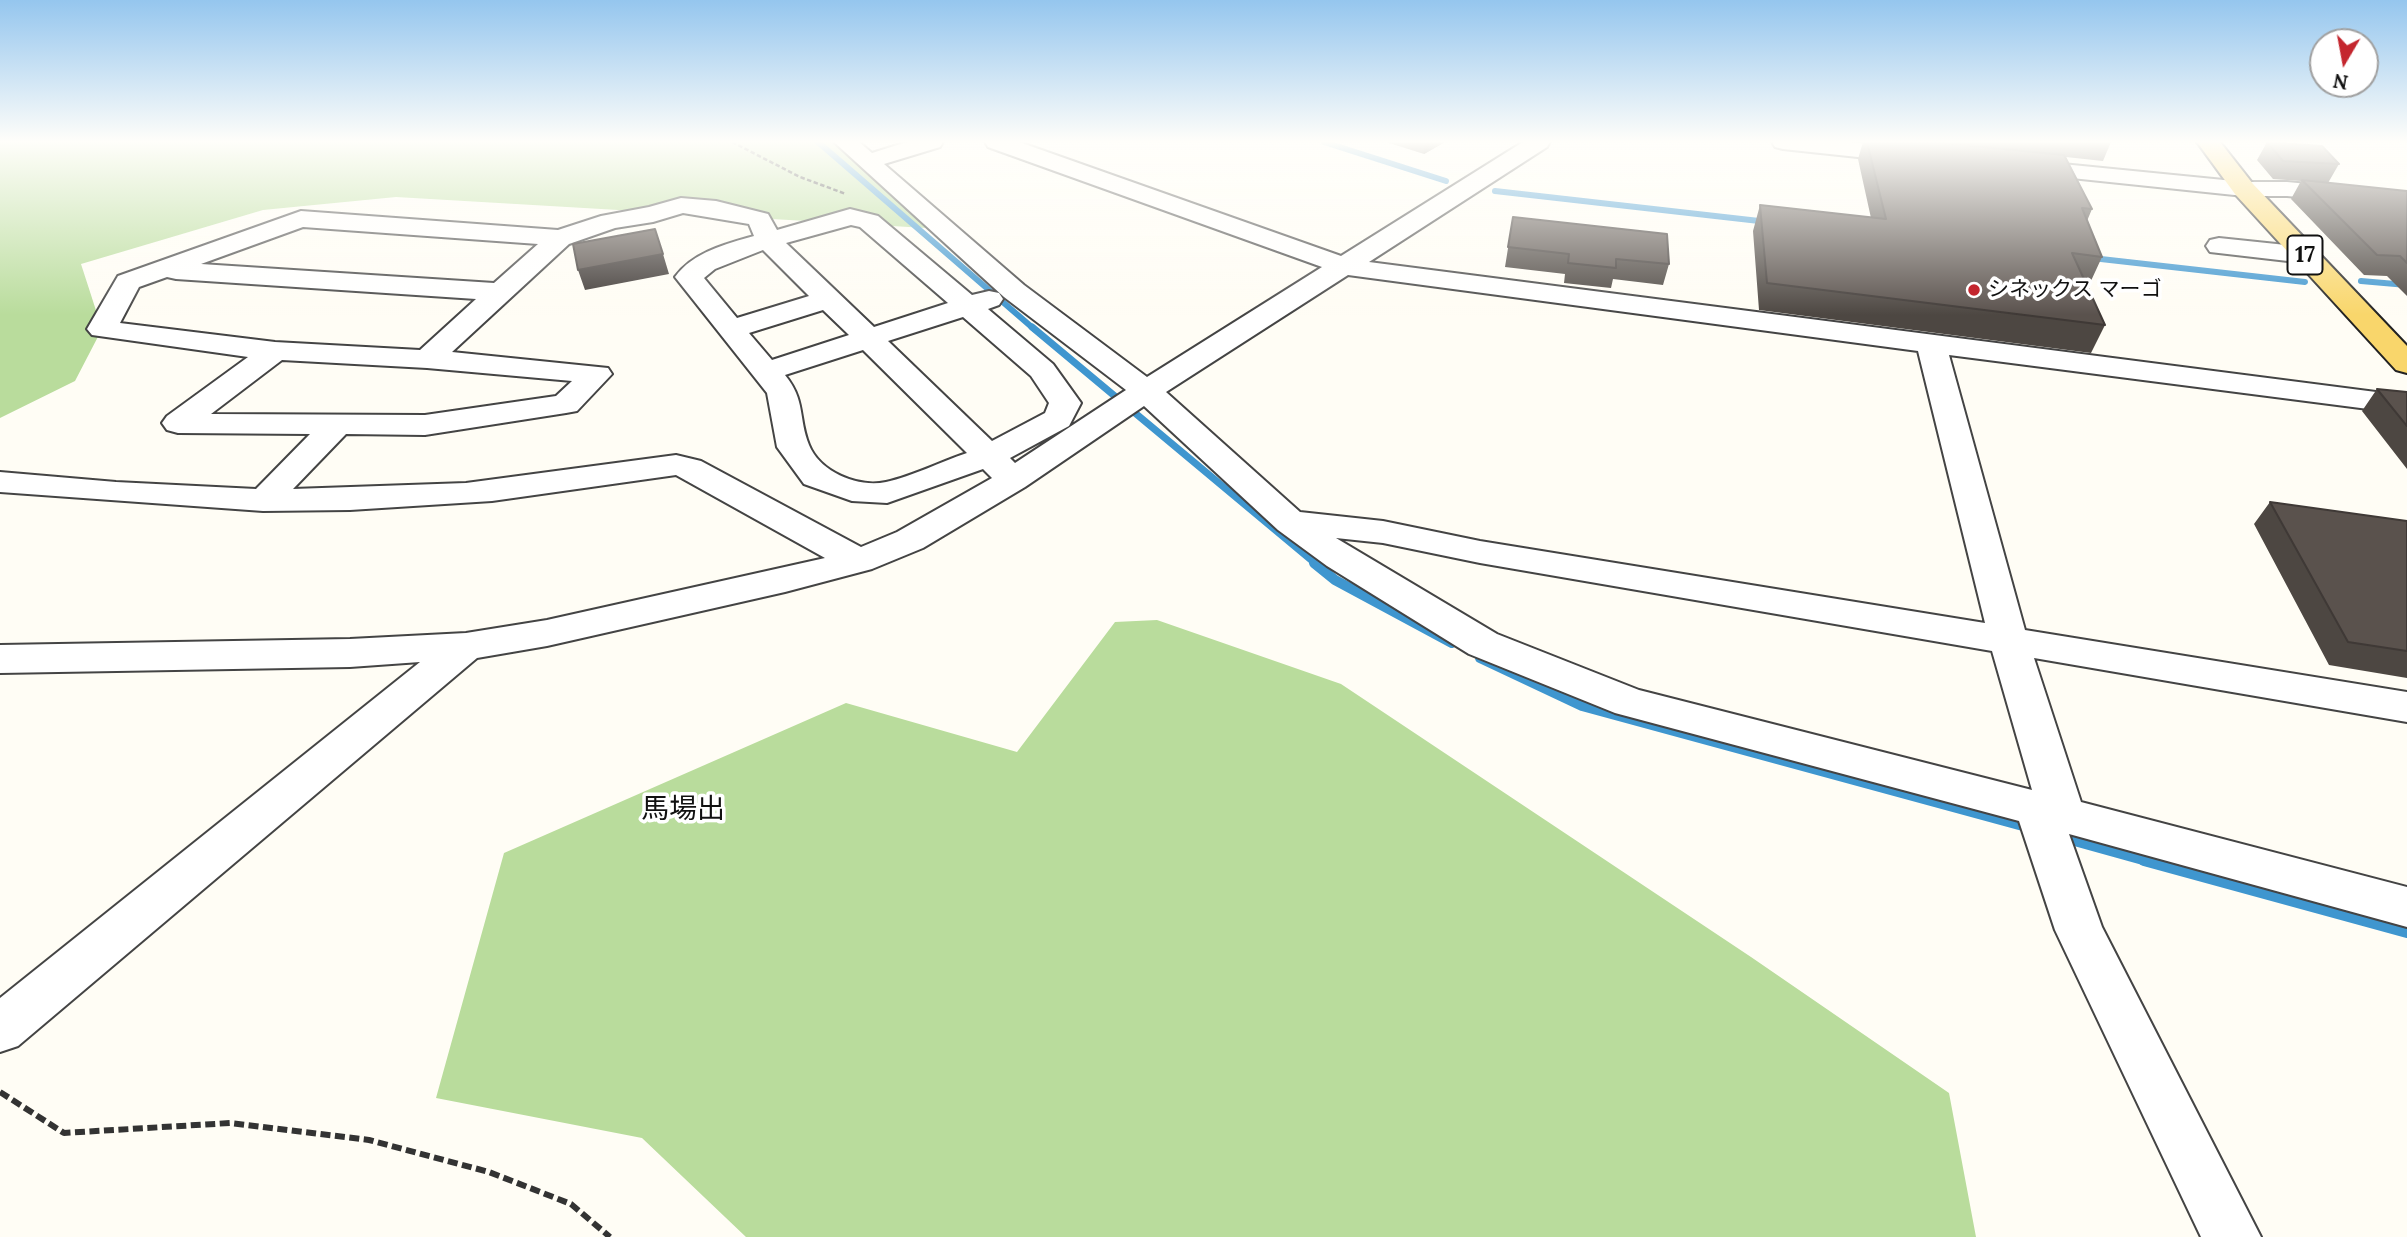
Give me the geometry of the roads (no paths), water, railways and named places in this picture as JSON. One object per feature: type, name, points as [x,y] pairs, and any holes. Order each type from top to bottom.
[{"type":"main road","name":"17","points":[[2254,200],[2407,364]]},
{"type":"street","points":[[909,200],[1014,291],[1146,391],[1290,522],[1340,558],[1483,645],[1630,703],[2050,811],[2407,907]]},
{"type":"street","points":[[1158,200],[1344,266],[1931,345],[2407,405]]},
{"type":"street","points":[[0,659],[350,653],[466,646],[547,633],[859,561],[910,540],[1013,480],[1146,391],[1448,200]]},
{"type":"street","points":[[428,359],[497,292],[559,238],[610,221],[653,214],[681,205],[716,209],[758,219],[769,241],[1013,480]]},
{"type":"street","points":[[850,217],[869,221],[1042,370],[1065,403],[1058,419],[989,456],[887,493],[852,491],[816,477],[793,447],[782,392],[689,277],[705,263],[734,250],[769,241],[850,217]]},
{"type":"street","points":[[275,351],[178,423],[425,425],[566,404],[597,374],[428,359],[275,351],[102,329],[128,282],[301,219],[559,238]]},
{"type":"street","points":[[2218,246],[2305,255]]},
{"type":"street","points":[[160,270],[497,292]]},
{"type":"street","points":[[765,372],[1014,291]]},
{"type":"street","points":[[731,329],[828,299]]},
{"type":"street","points":[[1931,345],[2008,638],[2079,930],[2232,1237]]},
{"type":"street","points":[[263,501],[340,424]]},
{"type":"street","points":[[0,482],[79,490],[263,501],[466,493],[676,465],[689,468],[859,561]]},
{"type":"street","points":[[1290,522],[1383,532],[1598,572],[2008,638],[2407,707]]},
{"type":"street","points":[[0,1029],[466,646]]},
{"type":"waterway","points":[[885,200],[1034,329]]},
{"type":"waterway","points":[[1572,200],[1768,222]]},
{"type":"waterway","points":[[2092,258],[2305,282]]},
{"type":"waterway","points":[[2361,281],[2407,285]]},
{"type":"waterway","points":[[1032,327],[1316,564]]},
{"type":"waterway","points":[[1314,563],[1335,580],[1452,643]]},
{"type":"waterway","points":[[1480,658],[1582,706],[2030,828]]},
{"type":"waterway","points":[[2060,837],[2150,862]]},
{"type":"waterway","points":[[2144,860],[2407,932]]},
{"type":"place","name":"シネックス マーゴ","points":[[1974,290]]},
{"type":"district","name":"馬場出","points":[[683,810]]}]
